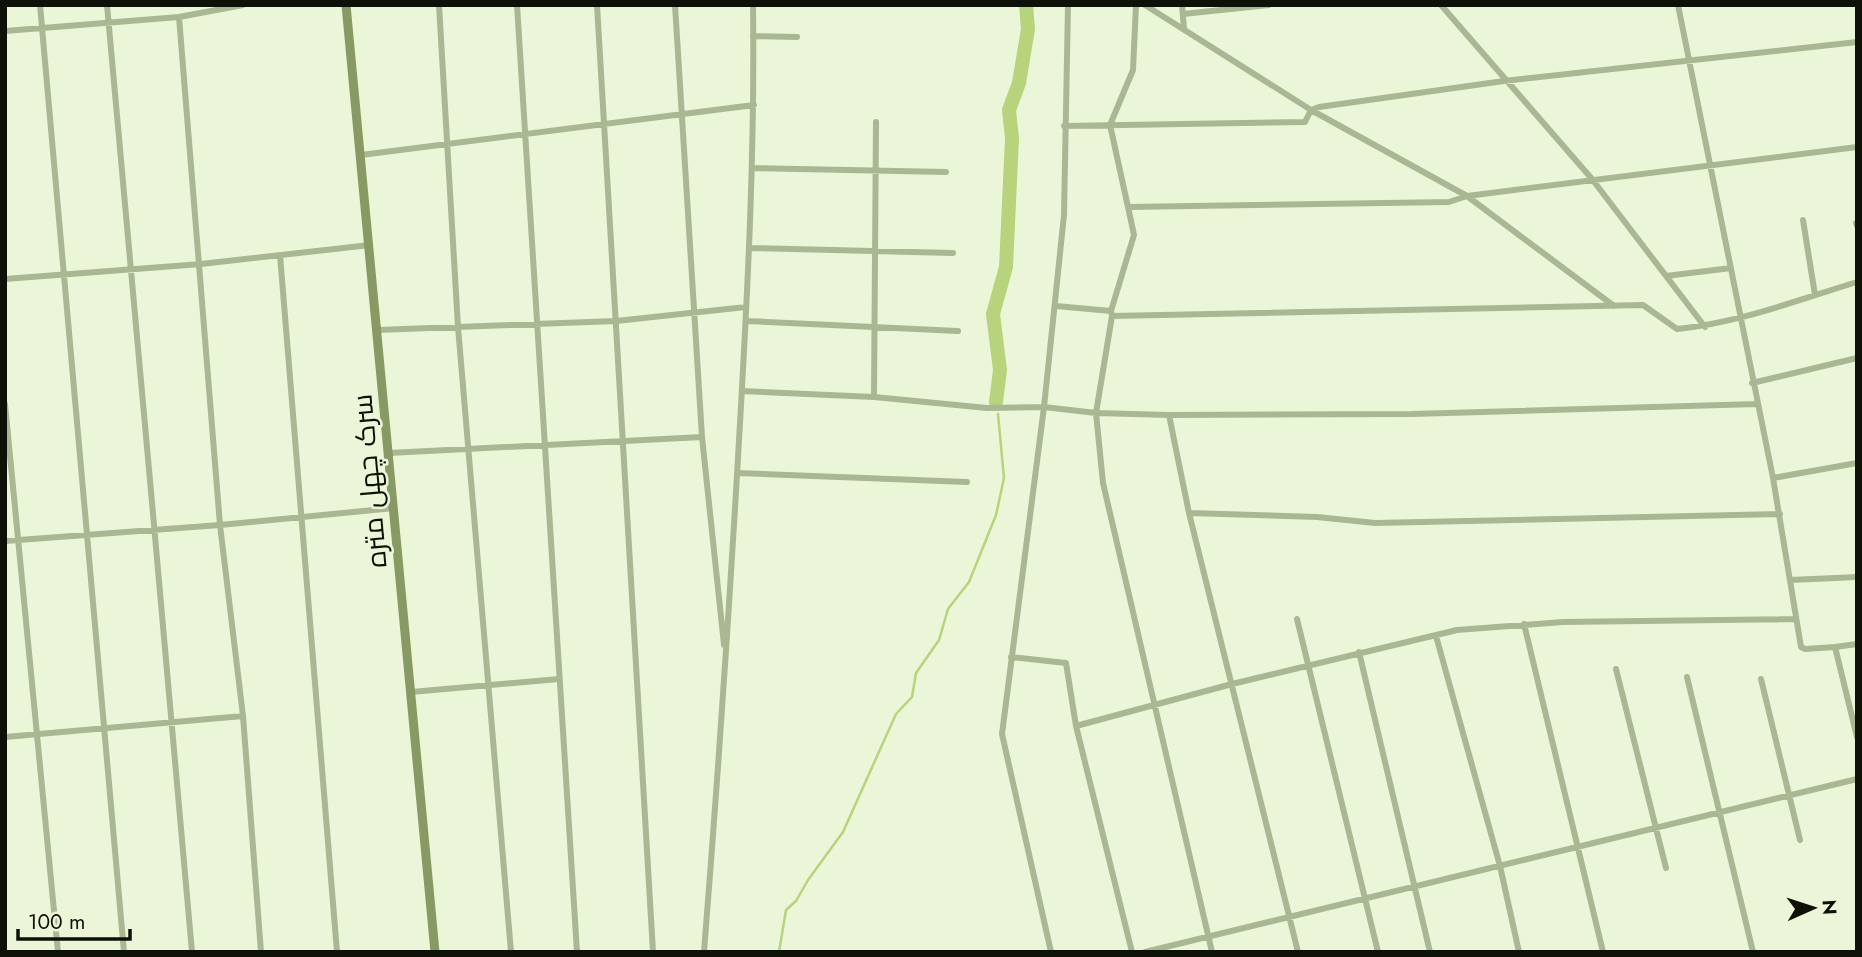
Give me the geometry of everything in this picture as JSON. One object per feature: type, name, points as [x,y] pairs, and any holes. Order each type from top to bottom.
[{"type":"street","points":[[40,5],[124,952]]},
{"type":"street","points":[[107,5],[134,269],[152,529],[192,952]]},
{"type":"street","points":[[5,31],[179,17],[243,5]]},
{"type":"street","name":"سرک چهل متره","points":[[346,5],[435,952]]},
{"type":"street","points":[[439,5],[467,447],[511,952]]},
{"type":"street","points":[[517,5],[577,952]]},
{"type":"street","points":[[597,5],[653,952]]},
{"type":"street","points":[[675,5],[702,437],[726,665]]},
{"type":"street","points":[[704,952],[726,665],[746,321],[754,105],[753,5]]},
{"type":"street","points":[[1051,952],[1002,734],[1056,306],[1064,215],[1063,126],[1068,5]]},
{"type":"street","points":[[1136,5],[1133,70],[1110,125],[1134,235],[1112,313],[1096,413],[1103,483],[1212,952]]},
{"type":"street","points":[[1145,5],[1311,110],[1467,196],[1614,306]]},
{"type":"street","points":[[1182,5],[1184,29]]},
{"type":"street","points":[[1183,14],[1269,5]]},
{"type":"street","points":[[1441,5],[1592,179],[1705,327]]},
{"type":"street","points":[[1678,5],[1780,514],[1802,649],[1857,644]]},
{"type":"street","points":[[179,17],[220,525],[243,716],[261,952]]},
{"type":"street","points":[[753,36],[797,37]]},
{"type":"street","points":[[1311,110],[1504,80],[1857,42]]},
{"type":"street","points":[[361,155],[754,105]]},
{"type":"street","points":[[1063,126],[1305,122],[1311,110]]},
{"type":"street","points":[[874,397],[876,122]]},
{"type":"street","points":[[1128,206],[1449,202],[1467,196],[1710,163],[1857,147]]},
{"type":"street","points":[[752,168],[946,172]]},
{"type":"street","points":[[1803,220],[1815,295]]},
{"type":"street","points":[[5,279],[201,264],[370,245]]},
{"type":"street","points":[[749,248],[953,253]]},
{"type":"street","points":[[280,255],[337,952]]},
{"type":"street","points":[[1666,276],[1731,268]]},
{"type":"street","points":[[1056,306],[1112,313],[1643,306],[1676,329],[1705,327],[1857,282]]},
{"type":"street","points":[[377,330],[616,321],[746,307]]},
{"type":"street","points":[[746,321],[958,331]]},
{"type":"street","points":[[1752,383],[1857,358]]},
{"type":"street","points":[[742,391],[874,397],[987,408],[1044,408],[1169,415],[1412,414],[1757,404]]},
{"type":"street","points":[[5,404],[58,952]]},
{"type":"street","points":[[1169,415],[1189,513],[1298,952]]},
{"type":"street","points":[[389,453],[702,437]]},
{"type":"street","points":[[1773,478],[1857,463]]},
{"type":"street","points":[[737,473],[967,482]]},
{"type":"street","points":[[5,541],[303,518],[394,508]]},
{"type":"street","points":[[1189,513],[1317,517],[1375,523],[1780,514]]},
{"type":"street","points":[[1790,580],[1857,577]]},
{"type":"street","points":[[1297,619],[1311,664],[1378,952]]},
{"type":"street","points":[[1076,726],[1311,664],[1457,630],[1524,625],[1796,619]]},
{"type":"street","points":[[1524,625],[1602,952]]},
{"type":"street","points":[[1436,636],[1500,866],[1519,952]]},
{"type":"street","points":[[1835,647],[1857,737]]},
{"type":"street","points":[[1359,652],[1430,952]]},
{"type":"street","points":[[1011,657],[1066,663],[1076,726],[1132,952]]},
{"type":"street","points":[[1616,669],[1666,868]]},
{"type":"street","points":[[1687,677],[1753,952]]},
{"type":"street","points":[[411,692],[559,679]]},
{"type":"street","points":[[1761,679],[1800,839]]},
{"type":"street","points":[[5,737],[243,716]]},
{"type":"street","points":[[1145,952],[1857,779]]},
{"type":"waterway","points":[[996,402],[1000,370],[993,314],[1006,267],[1012,138],[1009,110],[1019,83],[1028,29],[1026,5]]},
{"type":"waterway","points":[[779,952],[786,910],[796,901],[843,832],[896,714],[912,697],[916,673],[939,640],[948,609],[969,582],[996,515],[1004,478],[998,414]]}]
